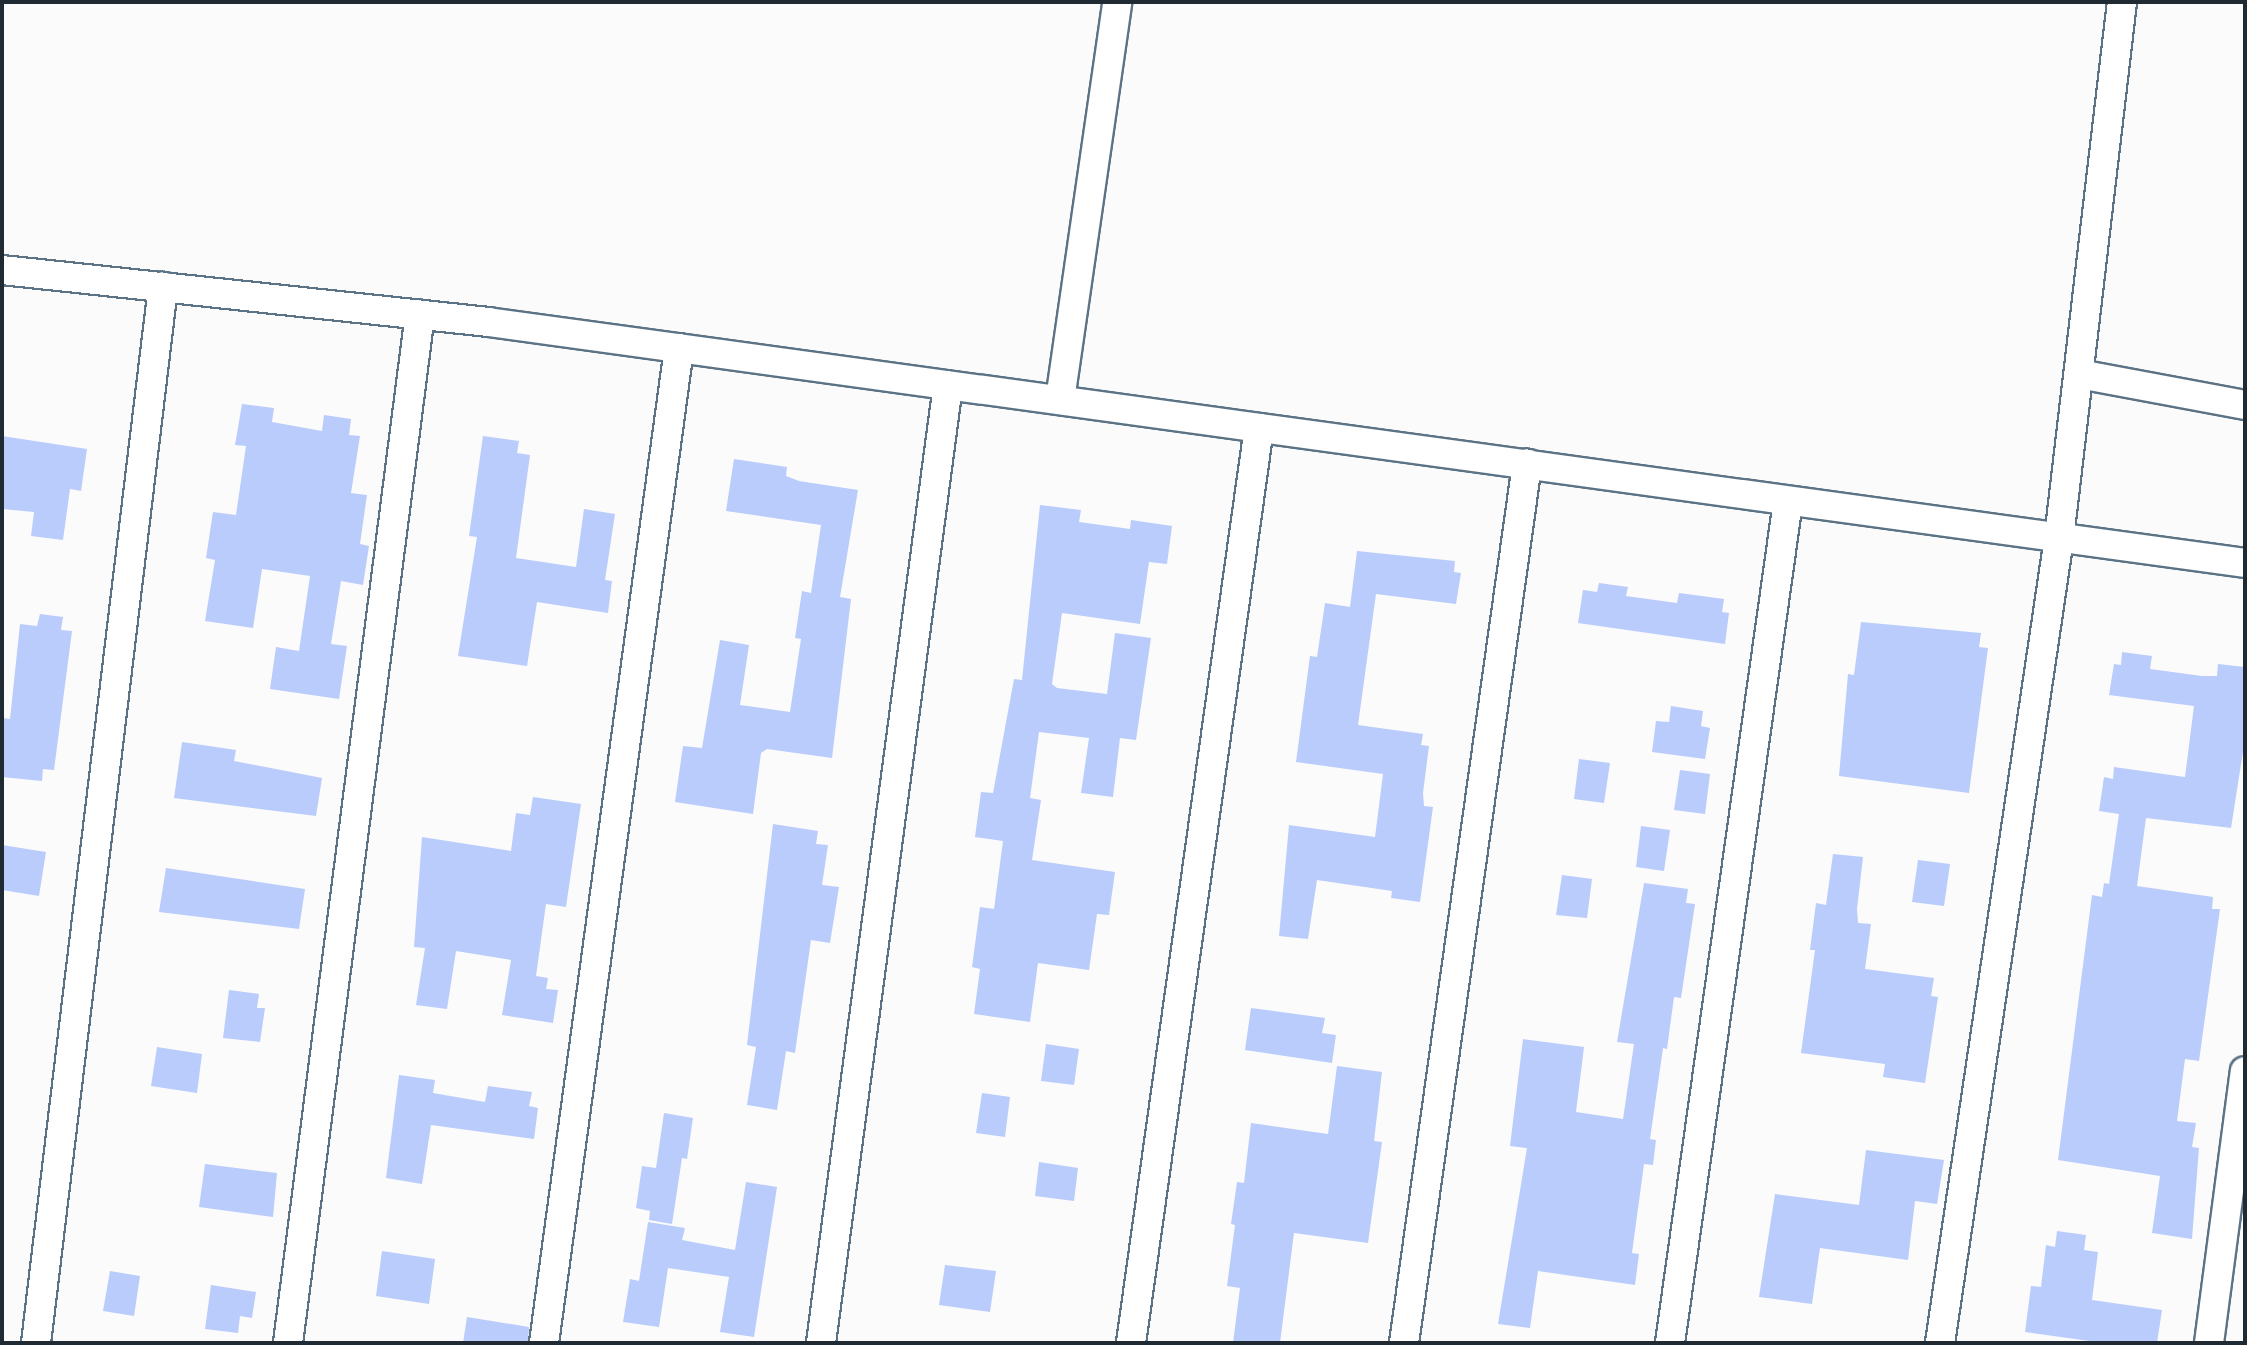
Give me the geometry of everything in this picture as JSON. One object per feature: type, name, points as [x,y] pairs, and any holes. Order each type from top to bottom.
[{"type":"street","points":[[1060,400],[1117,2]]},
{"type":"street","points":[[1940,1343],[2060,538],[2122,2]]},
{"type":"street","points":[[2,270],[420,314],[2245,563]]},
{"type":"street","points":[[36,1343],[163,287]]},
{"type":"street","points":[[288,1343],[420,314]]},
{"type":"street","points":[[544,1343],[679,348]]},
{"type":"street","points":[[2079,374],[2245,405]]},
{"type":"street","points":[[821,1343],[948,385]]},
{"type":"street","points":[[1131,1343],[1259,428]]},
{"type":"street","points":[[1404,1343],[1527,464]]},
{"type":"street","points":[[1670,1343],[1788,501]]},
{"type":"street","points":[[2209,1343],[2245,1071]]},
{"type":"building","points":[[242,404],[274,408],[272,422],[322,431],[324,415],[351,419],[349,435],[360,436],[351,493],[367,495],[360,544],[369,546],[363,585],[341,581],[331,644],[347,646],[339,699],[270,689],[276,647],[299,651],[310,576],[262,569],[253,628],[205,621],[215,560],[206,558],[213,512],[236,515],[246,446],[235,445]]},
{"type":"building","points":[[2,436],[87,449],[81,491],[70,489],[63,540],[31,536],[34,512],[2,509]]},
{"type":"building","points":[[483,436],[519,441],[517,453],[530,455],[516,558],[576,567],[584,509],[615,514],[605,580],[612,581],[608,613],[537,602],[527,666],[458,656],[477,537],[469,536]]},
{"type":"building","points":[[734,459],[787,467],[786,476],[799,481],[858,490],[840,597],[851,599],[832,758],[767,749],[761,753],[753,814],[675,802],[683,746],[702,748],[720,640],[749,645],[740,705],[790,712],[801,639],[795,638],[802,591],[811,593],[821,525],[726,511]]},
{"type":"building","points":[[1040,505],[1081,510],[1079,522],[1130,529],[1131,520],[1172,526],[1167,564],[1149,562],[1140,624],[1062,613],[1052,684],[1057,688],[1107,694],[1115,633],[1151,638],[1136,740],[1120,738],[1113,797],[1081,793],[1089,738],[1039,732],[1030,798],[1041,800],[1032,860],[1115,872],[1109,915],[1097,914],[1089,970],[1038,963],[1030,1022],[974,1014],[980,969],[972,967],[980,907],[994,909],[1003,841],[975,837],[981,792],[993,793],[1014,679],[1022,680]]},
{"type":"building","points":[[1357,551],[1455,561],[1454,572],[1461,573],[1456,604],[1376,594],[1358,725],[1423,734],[1421,745],[1429,746],[1423,793],[1424,806],[1433,807],[1420,902],[1391,898],[1392,891],[1317,880],[1308,939],[1279,936],[1289,825],[1375,837],[1383,774],[1296,762],[1310,656],[1317,657],[1325,603],[1350,607]]},
{"type":"building","points":[[1599,583],[1628,587],[1626,596],[1677,603],[1679,593],[1724,599],[1722,612],[1729,613],[1725,644],[1578,623],[1583,590],[1597,592]]},
{"type":"building","points":[[40,614],[63,617],[61,630],[72,631],[54,770],[43,769],[42,781],[2,777],[2,718],[10,719],[20,624],[37,626]]},
{"type":"building","points":[[1861,622],[1981,633],[1979,647],[1988,648],[1969,793],[1839,776],[1848,674],[1854,675]]},
{"type":"building","points":[[2122,652],[2152,656],[2150,669],[2202,676],[2217,676],[2218,664],[2245,667],[2245,739],[2231,828],[2146,818],[2137,886],[2213,897],[2212,909],[2220,909],[2199,1061],[2185,1059],[2177,1121],[2196,1123],[2192,1147],[2199,1148],[2192,1239],[2152,1233],[2160,1176],[2058,1160],[2092,895],[2102,897],[2104,883],[2109,884],[2119,814],[2099,811],[2104,777],[2113,779],[2114,767],[2185,777],[2194,706],[2109,695],[2114,664],[2121,665]]},
{"type":"building","points":[[1671,706],[1703,711],[1701,726],[1710,728],[1705,759],[1652,752],[1656,721],[1669,722]]},
{"type":"building","points":[[182,742],[236,750],[234,761],[322,778],[316,816],[174,798]]},
{"type":"building","points":[[1579,759],[1610,763],[1604,803],[1574,799]]},
{"type":"building","points":[[1680,770],[1710,774],[1705,814],[1674,810]]},
{"type":"building","points":[[533,797],[581,804],[566,907],[546,904],[536,976],[548,978],[546,989],[558,990],[553,1023],[502,1015],[511,960],[456,951],[447,1009],[416,1005],[425,948],[414,947],[422,837],[511,851],[516,813],[530,815]]},
{"type":"building","points":[[773,824],[818,831],[816,844],[828,845],[822,885],[839,887],[830,943],[811,940],[795,1053],[786,1051],[777,1110],[747,1105],[756,1047],[747,1045]]},
{"type":"building","points":[[1641,826],[1670,830],[1664,871],[1636,867]]},
{"type":"building","points":[[2,845],[46,852],[39,896],[2,890]]},
{"type":"building","points":[[1833,854],[1863,857],[1857,909],[1858,923],[1871,924],[1865,969],[1934,978],[1931,996],[1938,997],[1925,1083],[1883,1077],[1885,1064],[1801,1053],[1815,950],[1810,950],[1816,903],[1826,905]]},
{"type":"building","points":[[1918,860],[1950,864],[1944,906],[1912,902]]},
{"type":"building","points":[[166,868],[305,889],[299,929],[159,912]]},
{"type":"building","points":[[1562,875],[1592,879],[1587,918],[1556,915]]},
{"type":"building","points":[[1644,883],[1688,889],[1686,903],[1695,904],[1681,998],[1674,997],[1667,1049],[1663,1048],[1650,1139],[1656,1140],[1653,1165],[1644,1164],[1632,1253],[1639,1254],[1635,1285],[1538,1271],[1530,1328],[1498,1324],[1527,1148],[1510,1146],[1523,1039],[1584,1047],[1576,1112],[1623,1119],[1634,1044],[1617,1042]]},
{"type":"building","points":[[229,990],[259,994],[257,1008],[265,1008],[260,1042],[223,1038]]},
{"type":"building","points":[[1251,1008],[1325,1018],[1322,1033],[1336,1035],[1332,1063],[1245,1050]]},
{"type":"building","points":[[1046,1044],[1079,1049],[1074,1085],[1041,1081]]},
{"type":"building","points":[[157,1047],[202,1054],[197,1093],[151,1086]]},
{"type":"building","points":[[1337,1066],[1382,1072],[1374,1141],[1382,1142],[1368,1243],[1294,1233],[1280,1343],[1233,1343],[1240,1288],[1227,1286],[1235,1225],[1231,1224],[1237,1182],[1244,1183],[1251,1123],[1328,1134]]},
{"type":"building","points":[[399,1075],[435,1080],[433,1093],[485,1102],[488,1086],[532,1092],[529,1106],[538,1108],[534,1139],[431,1125],[422,1184],[386,1178]]},
{"type":"building","points":[[982,1093],[1010,1097],[1005,1137],[976,1133]]},
{"type":"building","points":[[664,1113],[693,1118],[687,1159],[682,1158],[672,1224],[649,1220],[650,1211],[636,1208],[642,1166],[656,1168]]},
{"type":"building","points":[[1866,1150],[1944,1160],[1937,1204],[1915,1201],[1908,1260],[1820,1248],[1812,1304],[1759,1297],[1775,1194],[1859,1205]]},
{"type":"building","points":[[1039,1162],[1078,1168],[1074,1201],[1035,1196]]},
{"type":"building","points":[[205,1164],[277,1173],[273,1217],[199,1207]]},
{"type":"building","points":[[746,1182],[777,1187],[754,1337],[720,1332],[729,1277],[668,1268],[659,1327],[623,1322],[630,1279],[639,1281],[648,1222],[685,1228],[682,1240],[735,1250]]},
{"type":"building","points":[[2057,1231],[2086,1235],[2084,1250],[2098,1252],[2092,1300],[2162,1310],[2157,1343],[2104,1343],[2025,1332],[2031,1286],[2041,1287],[2046,1245],[2055,1247]]},
{"type":"building","points":[[382,1251],[435,1259],[429,1304],[376,1296]]},
{"type":"building","points":[[945,1265],[996,1271],[990,1312],[939,1305]]},
{"type":"building","points":[[110,1271],[140,1276],[134,1316],[103,1311]]},
{"type":"building","points":[[211,1285],[256,1292],[252,1318],[240,1316],[238,1333],[205,1329]]},
{"type":"building","points":[[467,1317],[529,1327],[528,1343],[463,1343]]}]
